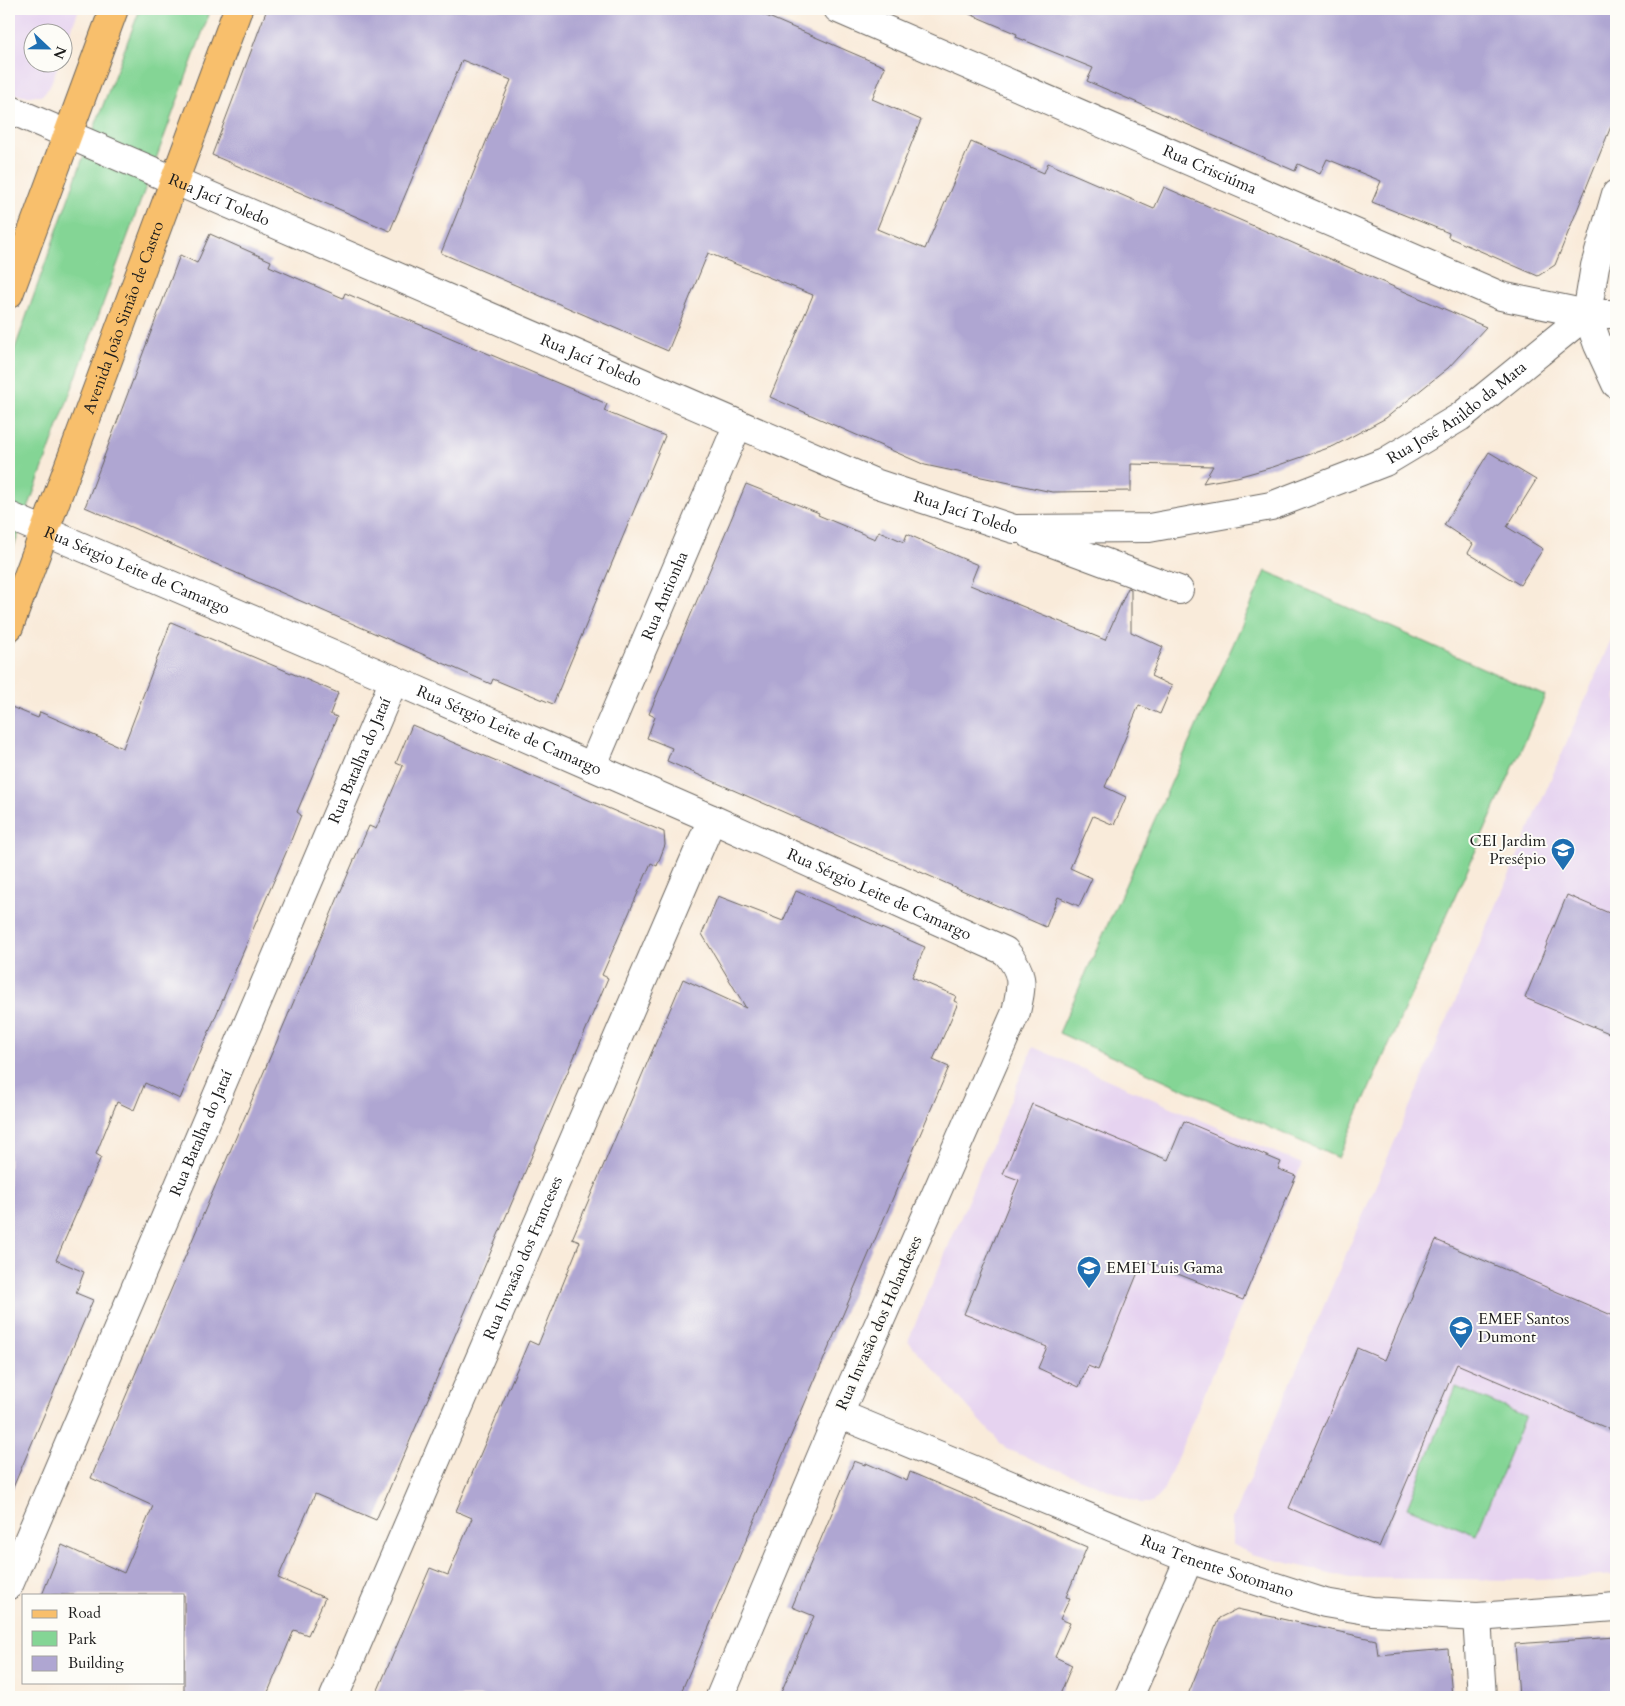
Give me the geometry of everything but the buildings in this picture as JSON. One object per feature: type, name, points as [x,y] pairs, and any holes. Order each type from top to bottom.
[{"type":"main road","points":[[9,294],[114,9]]},
{"type":"main road","name":"Avenida João Simão de Castro","points":[[9,627],[238,9]]},
{"type":"street","name":"Rua Crisciúma","points":[[838,9],[1501,296],[1587,314],[1616,314]]},
{"type":"street","name":"Rua Jací Toledo","points":[[9,109],[875,483],[1014,529],[1149,528],[1192,521]]},
{"type":"street","points":[[1616,194],[1595,266],[1587,314],[1598,346],[1616,384]]},
{"type":"street","name":"Rua José Anildo da Mata","points":[[1192,521],[1271,506],[1384,462],[1460,418],[1587,314]]},
{"type":"street","name":"Rua Antionha","points":[[592,768],[738,424]]},
{"type":"street","name":"Rua Sérgio Leite de Camargo","points":[[9,516],[394,680],[712,819],[1005,951]]},
{"type":"street","points":[[1014,529],[1179,590]]},
{"type":"street","name":"Rua Batalha do Jataí","points":[[9,1585],[394,680]]},
{"type":"street","name":"Rua Invasão dos Franceses","points":[[334,1697],[712,819]]},
{"type":"street","name":"Rua Invasão dos Holandeses","points":[[720,1697],[839,1414],[1016,1012],[1021,977],[1016,963],[1005,951]]},
{"type":"street","name":"Rua Tenente Sotomano","points":[[839,1414],[1190,1558],[1325,1603],[1372,1611],[1477,1617],[1616,1608]]},
{"type":"street","points":[[1137,1689],[1190,1558]]},
{"type":"street","points":[[1477,1617],[1482,1697]]},
{"type":"shaded area","points":[[9,9],[79,9],[72,28],[72,22],[22,22],[22,72],[55,72],[49,88],[41,96],[22,96],[9,91]]},
{"type":"shaded area","name":"EMEF Santos Dumont","points":[[1616,631],[1616,1575],[1538,1580],[1350,1578],[1251,1554],[1232,1544],[1232,1519]]},
{"type":"shaded area","name":"EMEI Luis Gama","points":[[1033,1047],[1302,1164],[1163,1491],[1152,1503],[1141,1503],[1006,1449],[908,1341]]},
{"type":"green space","points":[[140,9],[211,9],[9,560],[9,365],[85,152]]},
{"type":"green space","points":[[1266,571],[1545,696],[1338,1158],[1059,1033]]},
{"type":"green space","points":[[1456,1387],[1525,1416],[1476,1535],[1407,1507]]},
{"type":"place","name":"CEI Jardim Presépio","points":[[1563,871]]},
{"type":"place","name":"EMEI Luis Gama","points":[[1089,1289]]},
{"type":"place","name":"EMEF Santos Dumont","points":[[1461,1349]]}]
